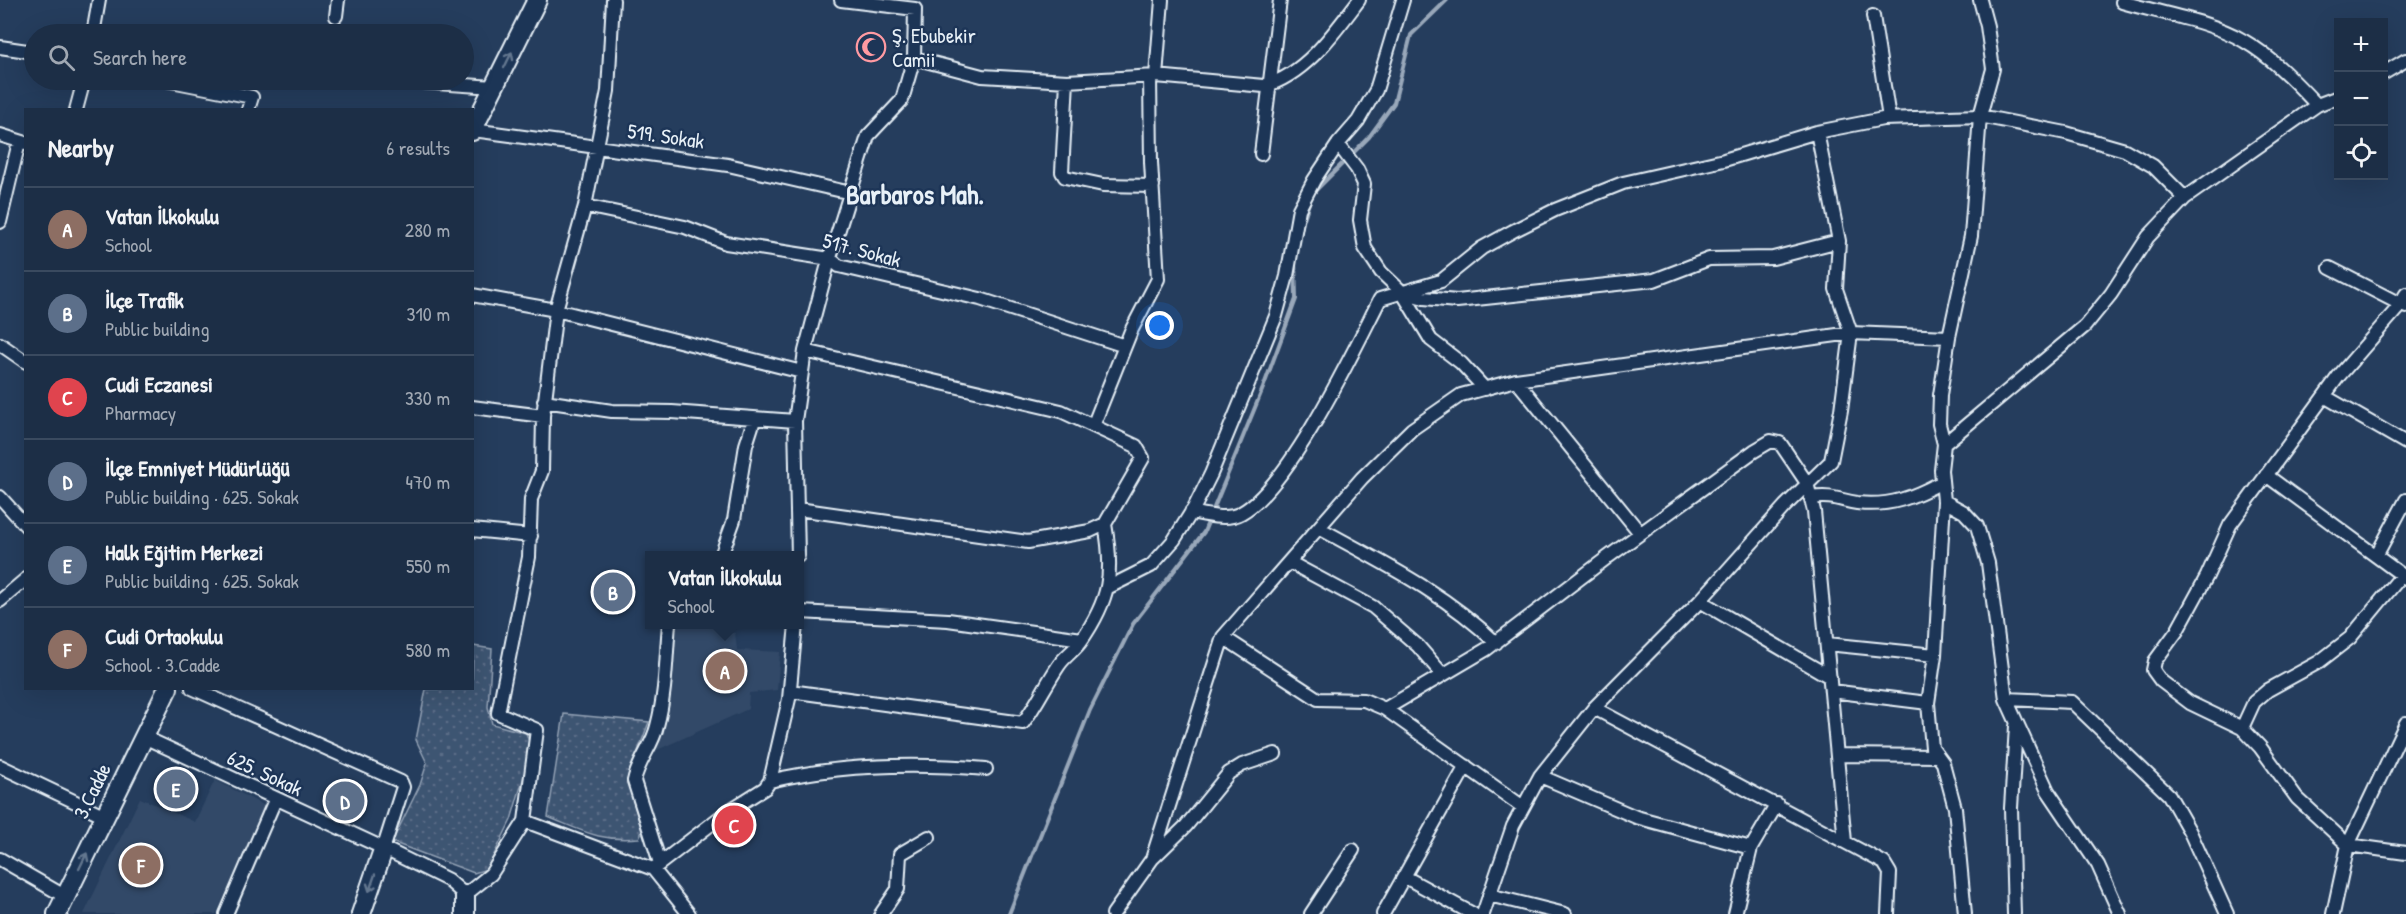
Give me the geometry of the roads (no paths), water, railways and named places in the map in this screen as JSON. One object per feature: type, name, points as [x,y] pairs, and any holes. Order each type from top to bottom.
[{"type":"street","points":[[95,24],[99,0]]},
{"type":"street","points":[[336,16],[338,0]]},
{"type":"street","points":[[474,129],[537,0]]},
{"type":"street","points":[[465,914],[465,895],[491,874],[525,821],[537,730],[498,713],[531,536],[531,499],[542,471],[544,401],[556,310],[585,206],[608,91],[613,0]]},
{"type":"street","points":[[798,551],[795,421],[805,351],[830,259],[868,136],[902,100],[914,58],[916,4],[841,0]]},
{"type":"street","points":[[1093,426],[1125,346],[1158,279],[1153,186],[1153,76],[1162,0]]},
{"type":"street","points":[[1261,154],[1280,0]]},
{"type":"street","points":[[914,58],[982,76],[1067,81],[1153,76],[1263,86],[1278,82],[1329,40],[1359,0]]},
{"type":"street","points":[[1109,587],[1151,566],[1174,540],[1211,474],[1246,384],[1276,316],[1287,276],[1299,210],[1376,90],[1403,0]]},
{"type":"street","points":[[1965,914],[1955,808],[1943,763],[1932,748],[1928,703],[1935,655],[1941,519],[1944,501],[1942,482],[1944,444],[1939,424],[1940,395],[1949,337],[1971,236],[1980,116],[1993,69],[1987,26],[1980,0]]},
{"type":"street","points":[[2122,2],[2214,29],[2244,41],[2289,75],[2317,105]]},
{"type":"street","points":[[1873,16],[1889,118]]},
{"type":"street","points":[[0,47],[24,51]]},
{"type":"street","points":[[2387,72],[2406,60]]},
{"type":"street","points":[[1067,81],[1062,172],[1065,177],[1103,185],[1153,186]]},
{"type":"street","points":[[474,86],[494,87]]},
{"type":"street","points":[[77,108],[81,90]]},
{"type":"street","points":[[217,90],[252,97],[249,108]]},
{"type":"street","points":[[1944,444],[2085,326],[2111,294],[2148,237],[2185,198],[2317,105],[2334,99]]},
{"type":"street","points":[[1191,513],[1218,517],[1240,514],[1259,498],[1291,462],[1380,299],[1441,281],[1482,248],[1513,231],[1555,210],[1623,183],[1724,160],[1817,132],[1889,118],[1980,116],[2066,133],[2125,150],[2153,166],[2185,198]]},
{"type":"street","name":"519. Sokak","points":[[474,131],[728,165],[851,193]]},
{"type":"street","points":[[1483,914],[1513,826],[1540,776],[1594,708],[1700,601],[1831,461],[1841,410],[1851,333],[1836,289],[1839,241],[1817,132]]},
{"type":"street","points":[[0,135],[22,142],[0,222]]},
{"type":"street","points":[[1340,148],[1357,169],[1364,184],[1360,220],[1365,248],[1381,272],[1402,292],[1431,340],[1461,363],[1485,389]]},
{"type":"street","name":"517. Sokak","points":[[585,206],[685,227],[726,243],[830,259],[839,266],[980,299],[1125,346]]},
{"type":"street","points":[[1402,292],[1457,301],[1583,289],[1654,280],[1709,259],[1773,258],[1839,241]]},
{"type":"street","points":[[2330,268],[2404,302],[2324,396],[2230,525],[2207,576],[2177,631],[2155,661],[2153,670],[2161,681],[2190,703],[2241,728],[2260,747],[2297,798],[2348,845],[2406,853]]},
{"type":"street","points":[[474,295],[556,310],[802,372]]},
{"type":"street","points":[[1152,859],[1223,638],[1362,478],[1412,429],[1461,395],[1516,380],[1851,333],[1949,337]]},
{"type":"street","points":[[0,344],[24,361]]},
{"type":"street","points":[[798,508],[1028,542],[1090,531],[1106,524],[1143,458],[1136,446],[1061,411],[805,351]]},
{"type":"street","points":[[1516,380],[1640,533]]},
{"type":"street","points":[[2324,396],[2406,443]]},
{"type":"street","points":[[544,401],[612,411],[672,412],[754,420],[795,421]]},
{"type":"street","points":[[474,407],[543,416]]},
{"type":"street","points":[[722,551],[734,520],[746,445],[754,420]]},
{"type":"street","points":[[1385,709],[1496,643],[1640,533],[1771,441],[1780,443],[1808,483],[1811,498],[1845,842]]},
{"type":"street","points":[[2241,728],[2254,702],[2268,690],[2319,662],[2350,638],[2404,577],[2266,475]]},
{"type":"street","points":[[1811,498],[1830,495],[1855,502],[1900,502],[1942,482]]},
{"type":"street","points":[[0,497],[24,524]]},
{"type":"street","points":[[2376,556],[2406,500]]},
{"type":"street","points":[[1944,501],[1964,512],[1977,526],[1988,563],[2006,699],[2048,791],[2098,865],[2120,914]]},
{"type":"street","points":[[790,691],[1023,723],[1043,696],[1060,664],[1082,639],[1109,587],[1110,550],[1106,524]]},
{"type":"street","points":[[1319,528],[1402,573],[1460,611],[1496,643]]},
{"type":"street","points":[[474,530],[531,536]]},
{"type":"street","points":[[1290,562],[1373,607],[1418,646],[1443,675]]},
{"type":"street","points":[[0,601],[24,581]]},
{"type":"street","points":[[1700,601],[1830,677]]},
{"type":"street","points":[[804,612],[948,620],[1082,639]]},
{"type":"street","points":[[669,629],[663,695],[657,729],[636,771],[634,781],[657,866],[688,914]]},
{"type":"street","points":[[657,866],[765,788],[770,781],[790,691],[796,629]]},
{"type":"street","points":[[1223,638],[1318,699],[1364,700],[1385,709],[1523,807]]},
{"type":"street","points":[[1827,644],[1935,655]]},
{"type":"street","name":"3.Cadde","points":[[57,914],[167,690]]},
{"type":"street","points":[[196,690],[401,782],[403,787],[361,914]]},
{"type":"street","points":[[1831,691],[1928,703]]},
{"type":"street","points":[[2006,699],[2072,702],[2169,795],[2190,832],[2227,914]]},
{"type":"street","points":[[1594,708],[1884,863],[1890,873],[1888,914]]},
{"type":"street","points":[[2014,914],[2011,808],[2016,722]]},
{"type":"street","points":[[2333,914],[2348,845],[2406,723]]},
{"type":"street","name":"625. Sokak","points":[[144,737],[448,880],[465,895]]},
{"type":"street","points":[[1113,914],[1152,859],[1186,826],[1229,773],[1242,765],[1275,754]]},
{"type":"street","points":[[1837,755],[1938,756]]},
{"type":"street","points":[[770,781],[807,772],[861,767],[910,765],[986,769]]},
{"type":"street","points":[[0,766],[105,816]]},
{"type":"street","points":[[1383,914],[1466,766]]},
{"type":"street","points":[[1540,776],[1636,817],[1751,848]]},
{"type":"street","points":[[226,914],[274,800]]},
{"type":"street","points":[[1735,914],[1751,848],[1777,804]]},
{"type":"street","points":[[525,821],[657,866]]},
{"type":"street","points":[[881,914],[898,889],[900,854],[929,837]]},
{"type":"street","points":[[1311,914],[1353,850]]},
{"type":"street","points":[[0,859],[66,897]]},
{"type":"street","points":[[1405,877],[1473,914]]},
{"type":"street","points":[[1489,895],[1564,914]]},
{"type":"waterway","points":[[1301,228],[1312,194],[1369,137],[1394,103],[1411,35],[1447,0]]},
{"type":"waterway","points":[[1009,914],[1090,710],[1133,624],[1204,532],[1263,388],[1296,299],[1295,259]]},
{"type":"place","name":"Ş. Ebubekir Camii","points":[[871,47]]},
{"type":"place","name":"İlçe Trafik","points":[[613,592]]},
{"type":"place","name":"Vatan İlkokulu","points":[[725,671]]},
{"type":"place","name":"Halk Eğitim Merkezi","points":[[176,789]]},
{"type":"place","name":"İlçe Emniyet Müdürlüğü","points":[[345,801]]},
{"type":"place","name":"Cudi Eczanesi","points":[[734,825]]},
{"type":"place","name":"Cudi Ortaokulu","points":[[141,865]]},
{"type":"district","name":"Barbaros Mah.","points":[[915,194]]}]
